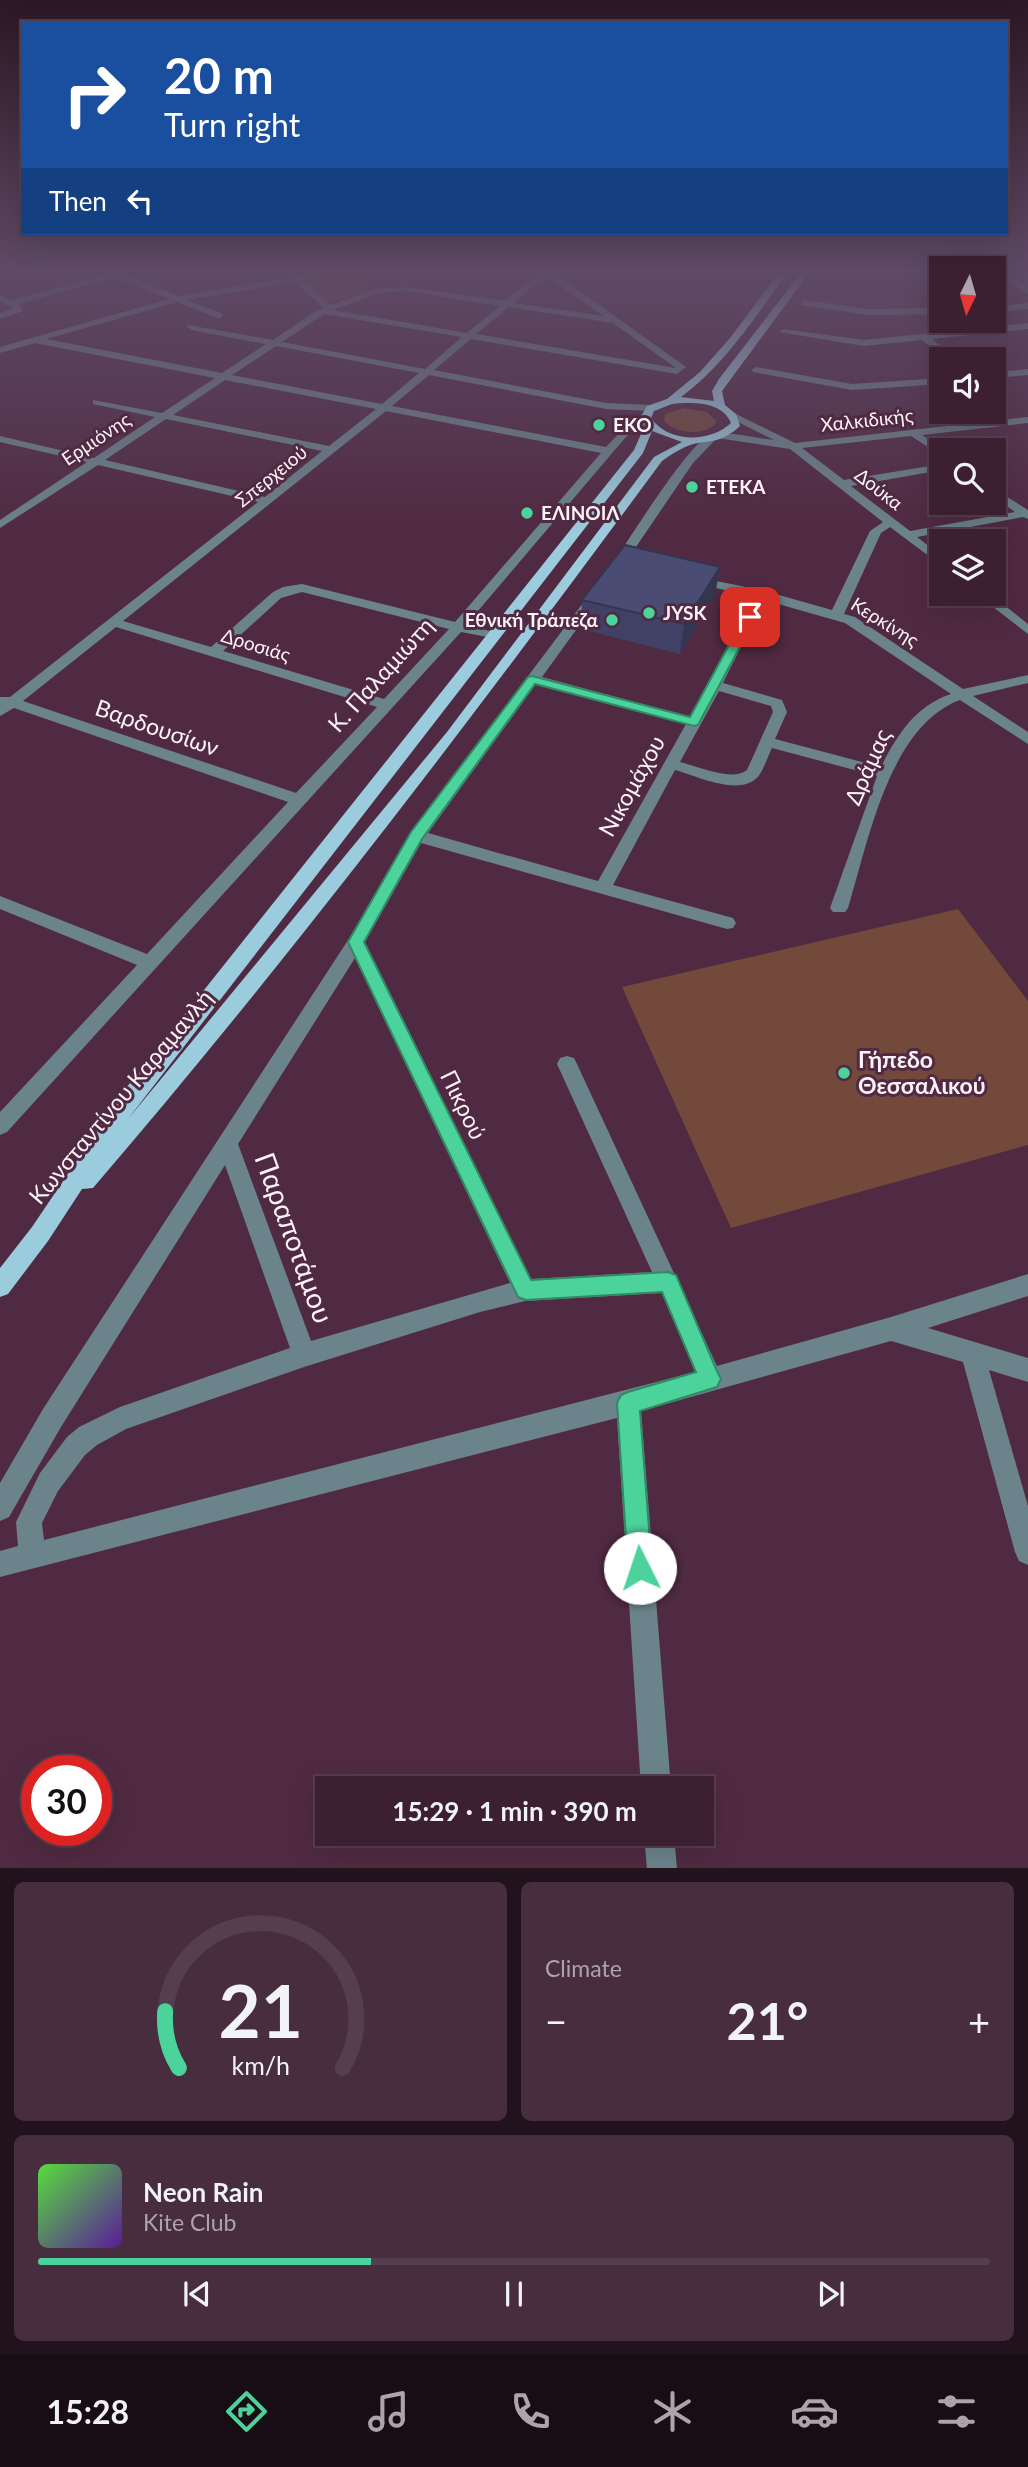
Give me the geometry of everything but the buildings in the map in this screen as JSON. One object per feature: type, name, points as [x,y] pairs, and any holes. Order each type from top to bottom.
[{"type":"main road","points":[[652,408],[685,392],[718,356]]},
{"type":"main road","points":[[720,406],[717,391],[741,356]]},
{"type":"main road","points":[[670,401],[690,400],[720,406],[734,416]]},
{"type":"main road","name":"Κωνσταντίνου Καραμανλή","points":[[40,1234],[133,1094],[639,451],[652,408]]},
{"type":"main road","name":"Κωνσταντίνου Καραμανλή","points":[[40,1234],[154,1103],[452,735],[658,459],[673,449],[734,427],[734,416]]},
{"type":"main road","points":[[647,423],[671,437],[709,438]]},
{"type":"main road","points":[[0,1286],[40,1234]]},
{"type":"street","points":[[115,356],[608,451]]},
{"type":"street","name":"Ερμιόνης","points":[[0,525],[255,356]]},
{"type":"street","points":[[341,356],[606,406],[652,408]]},
{"type":"street","name":"Σπερχειού","points":[[4,705],[269,501],[446,356]]},
{"type":"street","points":[[601,356],[679,369],[663,356]]},
{"type":"street","points":[[756,370],[852,387],[929,382]]},
{"type":"street","points":[[1006,374],[1028,372]]},
{"type":"street","points":[[96,402],[331,450]]},
{"type":"street","points":[[606,406],[647,423]]},
{"type":"street","name":"Δούκα","points":[[734,416],[793,446],[929,552]]},
{"type":"street","points":[[1022,421],[1028,429]]},
{"type":"street","name":"Χαλκιδικής","points":[[793,446],[1022,421]]},
{"type":"street","name":"Κ. Παλαμιώτη","points":[[0,1126],[458,627],[627,430],[647,423]]},
{"type":"street","points":[[913,433],[929,444]]},
{"type":"street","name":"Δούκα","points":[[709,438],[793,446]]},
{"type":"street","name":"Κωνσταντίνου Καραμανλή","points":[[0,1508],[60,1406],[356,942],[417,836],[532,680],[627,563],[684,468],[709,438]]},
{"type":"street","points":[[0,439],[269,501]]},
{"type":"street","points":[[842,484],[929,469]]},
{"type":"street","points":[[1006,500],[1027,515]]},
{"type":"street","points":[[907,535],[1027,515]]},
{"type":"street","points":[[837,614],[876,531],[891,522]]},
{"type":"street","name":"Κερκίνης","points":[[685,576],[837,614],[850,620],[1028,739]]},
{"type":"street","points":[[214,652],[277,595],[287,590],[302,588],[493,636]]},
{"type":"street","name":"Νικομάχου","points":[[602,889],[715,685],[761,594]]},
{"type":"street","points":[[998,606],[1028,630]]},
{"type":"street","name":"Δροσιάς","points":[[114,622],[387,705]]},
{"type":"street","name":"Δράμας","points":[[839,908],[885,773],[902,737],[926,711],[961,695],[1028,679]]},
{"type":"street","points":[[532,680],[694,722]]},
{"type":"street","points":[[670,764],[730,780],[744,780],[753,774],[780,712],[777,703],[715,685]]},
{"type":"street","name":"Βαρδουσίων","points":[[4,705],[300,800]]},
{"type":"street","points":[[767,743],[885,773]]},
{"type":"street","points":[[417,836],[726,923]]},
{"type":"street","points":[[0,902],[151,963]]},
{"type":"street","name":"Πικρού","points":[[356,942],[526,1290]]},
{"type":"street","points":[[567,1064],[710,1379]]},
{"type":"street","name":"Παραποτάμου","points":[[228,1142],[304,1355]]},
{"type":"street","points":[[32,1556],[29,1521],[49,1482],[67,1456],[88,1436],[120,1419],[304,1355],[526,1290],[668,1282]]},
{"type":"street","points":[[0,1564],[628,1403],[891,1329],[1028,1285]]},
{"type":"street","points":[[891,1329],[1028,1370]]},
{"type":"street","points":[[973,1355],[1028,1552]]},
{"type":"street","points":[[628,1403],[655,1776]]},
{"type":"street","points":[[660,1846],[662,1868]]},
{"type":"shaded area","points":[[684,408],[707,412],[717,422],[705,430],[690,432],[676,429],[664,421],[665,414]]},
{"type":"shaded area","name":"Γήπεδο Θεσσαλικού","points":[[958,909],[1028,1001],[1028,1145],[731,1228],[622,987]]},
{"type":"place","name":"EKO","points":[[599,425]]},
{"type":"place","name":"ΕΤΕΚΑ","points":[[692,487]]},
{"type":"place","name":"ΕΛΙΝΟΙΛ","points":[[527,513]]},
{"type":"place","name":"JYSK","points":[[649,613]]},
{"type":"place","name":"Εθνική Τράπεζα","points":[[612,620]]},
{"type":"place","name":"Γήπεδο Θεσσαλικού","points":[[844,1073]]},
{"type":"route","points":[[640,1568],[628,1403],[710,1379],[668,1282],[526,1290],[356,942],[417,836],[532,680],[694,722],[750,617]]}]
